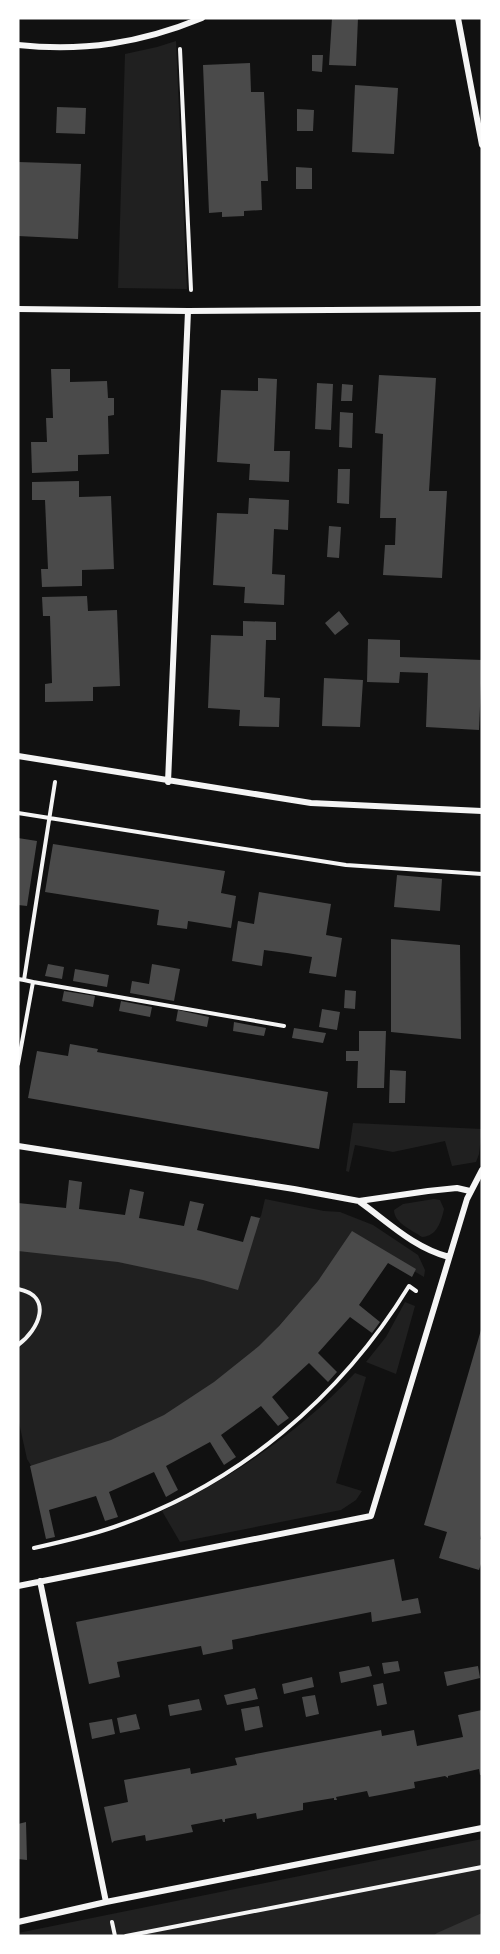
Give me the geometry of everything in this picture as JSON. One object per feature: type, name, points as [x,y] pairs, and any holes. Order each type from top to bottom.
[{"type":"street","points":[[18,45],[74,48],[112,45],[179,27],[202,18]]},
{"type":"street","points":[[458,18],[480,116],[482,145]]},
{"type":"street","points":[[18,309],[188,311],[482,309]]},
{"type":"street","points":[[168,782],[188,311]]},
{"type":"street","points":[[18,756],[168,782],[311,803],[482,811]]},
{"type":"street","points":[[18,1146],[359,1201],[457,1188],[470,1191]]},
{"type":"street","points":[[18,1586],[371,1516],[470,1191],[482,1170]]},
{"type":"street","points":[[359,1201],[388,1224],[431,1252],[449,1257]]},
{"type":"street","points":[[40,1581],[106,1902]]},
{"type":"street","points":[[18,1922],[106,1902],[482,1828]]},
{"type":"path","points":[[179,27],[191,288],[188,311]]},
{"type":"path","points":[[24,980],[58,763]]},
{"type":"path","points":[[18,813],[346,865],[482,874]]},
{"type":"path","points":[[18,979],[284,1026]]},
{"type":"path","points":[[18,1064],[33,982]]},
{"type":"path","points":[[34,1548],[115,1527],[160,1509],[222,1476],[291,1426],[331,1388],[374,1339],[408,1286],[435,1301]]},
{"type":"path","points":[[18,1289],[29,1292],[37,1300],[40,1311],[34,1329],[18,1345]]},
{"type":"path","points":[[126,1936],[482,1867]]},
{"type":"shaded area","points":[[176,41],[187,289],[118,288],[125,54]]},
{"type":"shaded area","points":[[353,1123],[482,1129],[479,1154],[476,1162],[452,1166],[445,1141],[393,1152],[355,1145],[349,1172],[346,1171]]},
{"type":"shaded area","points":[[265,1199],[340,1212],[373,1225],[418,1255],[425,1270],[424,1277],[358,1238],[231,1379],[129,1442],[35,1472],[27,1459],[18,1418],[18,1248],[104,1255],[235,1285],[251,1228],[261,1216]]},
{"type":"shaded area","points":[[440,1200],[444,1209],[438,1228],[427,1236],[422,1237],[409,1229],[395,1215],[394,1210],[403,1204]]},
{"type":"shaded area","points":[[405,1302],[415,1306],[396,1374],[366,1362],[386,1337]]},
{"type":"shaded area","points":[[355,1373],[366,1377],[336,1483],[362,1491],[356,1500],[341,1510],[180,1542],[162,1511],[215,1483],[265,1451],[312,1415]]},
{"type":"shaded area","points":[[482,1839],[482,1936],[18,1936],[18,1933]]},
{"type":"shaded area","points":[[482,1913],[482,1936],[433,1936],[437,1933]]},
{"type":"building","points":[[332,18],[358,18],[356,66],[329,65]]},
{"type":"building","points":[[312,55],[323,55],[322,72],[312,71]]},
{"type":"building","points":[[250,63],[251,92],[264,92],[268,181],[261,181],[262,210],[244,211],[244,216],[222,217],[222,212],[209,213],[203,65]]},
{"type":"building","points":[[355,85],[398,88],[394,154],[352,152]]},
{"type":"building","points":[[57,107],[86,108],[85,134],[56,133]]},
{"type":"building","points":[[297,109],[314,110],[313,131],[297,131]]},
{"type":"building","points":[[18,162],[81,164],[78,239],[18,236]]},
{"type":"building","points":[[296,167],[312,168],[312,189],[296,189]]},
{"type":"building","points":[[51,369],[70,369],[70,382],[107,381],[108,398],[114,398],[114,415],[108,416],[109,454],[78,455],[78,471],[32,473],[31,442],[47,442],[46,418],[53,418]]},
{"type":"building","points":[[379,375],[436,378],[429,491],[447,491],[442,578],[383,575],[385,545],[395,545],[396,518],[380,518],[383,434],[375,433]]},
{"type":"building","points":[[258,378],[277,379],[274,451],[290,451],[289,482],[249,480],[250,464],[217,462],[221,390],[258,391]]},
{"type":"building","points":[[317,383],[333,384],[331,430],[315,429]]},
{"type":"building","points":[[342,384],[353,385],[352,401],[341,401]]},
{"type":"building","points":[[340,412],[353,413],[352,448],[339,447]]},
{"type":"building","points":[[338,469],[350,469],[349,504],[337,503]]},
{"type":"building","points":[[79,481],[79,497],[111,496],[114,569],[82,570],[82,586],[42,587],[41,569],[48,569],[45,500],[32,500],[32,482]]},
{"type":"building","points":[[249,498],[289,500],[288,530],[274,529],[272,574],[285,575],[284,605],[244,603],[245,587],[213,585],[217,513],[248,514]]},
{"type":"building","points":[[329,526],[341,527],[339,558],[327,557]]},
{"type":"building","points":[[87,596],[88,611],[117,610],[120,686],[93,687],[93,701],[45,702],[45,684],[52,683],[50,616],[43,616],[42,597]]},
{"type":"building","points":[[339,611],[349,624],[335,635],[325,623]]},
{"type":"building","points":[[243,621],[276,622],[276,640],[266,640],[264,697],[280,698],[279,727],[239,726],[240,710],[208,708],[211,635],[243,636]]},
{"type":"building","points":[[368,639],[400,640],[400,657],[482,660],[479,730],[426,727],[428,673],[400,672],[399,683],[367,682]]},
{"type":"building","points":[[324,678],[363,680],[360,727],[322,726]]},
{"type":"building","points":[[18,838],[37,841],[27,906],[18,905]]},
{"type":"building","points":[[53,844],[225,871],[221,893],[236,896],[231,928],[188,921],[187,929],[157,925],[159,910],[45,892]]},
{"type":"building","points":[[397,875],[442,879],[440,911],[394,907]]},
{"type":"building","points":[[259,892],[331,904],[326,935],[342,938],[336,977],[309,973],[312,957],[287,953],[264,950],[262,966],[232,961],[238,921],[254,924]]},
{"type":"building","points":[[391,939],[460,945],[461,1039],[391,1032]]},
{"type":"building","points":[[48,964],[64,967],[62,979],[45,976]]},
{"type":"building","points":[[152,964],[180,969],[174,1001],[130,993],[132,981],[149,984]]},
{"type":"building","points":[[75,969],[109,975],[107,987],[73,981]]},
{"type":"building","points":[[345,990],[356,991],[355,1009],[344,1008]]},
{"type":"building","points":[[64,991],[95,996],[93,1007],[62,1001]]},
{"type":"building","points":[[121,1001],[152,1007],[150,1017],[119,1011]]},
{"type":"building","points":[[322,1009],[340,1012],[337,1030],[319,1027]]},
{"type":"building","points":[[178,1010],[209,1017],[207,1027],[176,1021]]},
{"type":"building","points":[[234,1022],[266,1028],[264,1036],[233,1031]]},
{"type":"building","points":[[294,1028],[326,1033],[323,1043],[292,1038]]},
{"type":"building","points":[[359,1031],[386,1031],[384,1088],[357,1088],[358,1061],[346,1061],[346,1051],[359,1051]]},
{"type":"building","points":[[70,1044],[98,1049],[97,1052],[328,1092],[319,1149],[28,1098],[37,1051],[68,1056]]},
{"type":"building","points":[[390,1070],[406,1071],[405,1103],[389,1103]]},
{"type":"building","points":[[69,1180],[82,1182],[79,1209],[125,1215],[130,1189],[144,1192],[139,1218],[184,1226],[190,1201],[204,1204],[197,1230],[243,1242],[251,1216],[260,1218],[238,1290],[118,1262],[18,1251],[18,1203],[66,1208]]},
{"type":"building","points":[[352,1231],[416,1269],[412,1277],[388,1263],[359,1305],[380,1322],[372,1333],[350,1317],[318,1353],[337,1372],[328,1382],[309,1363],[272,1397],[289,1418],[278,1426],[261,1406],[221,1435],[236,1457],[224,1465],[210,1442],[166,1466],[178,1490],[166,1497],[154,1472],[109,1492],[118,1517],[105,1521],[96,1496],[49,1510],[55,1537],[46,1539],[30,1466],[111,1440],[164,1415],[214,1382],[259,1346],[279,1326],[318,1281]]},
{"type":"building","points":[[481,1330],[482,1531],[480,1539],[482,1540],[482,1561],[479,1570],[439,1558],[447,1532],[424,1525]]},
{"type":"building","points":[[394,1559],[402,1601],[418,1598],[421,1613],[372,1622],[371,1612],[232,1640],[233,1649],[203,1655],[201,1646],[117,1662],[120,1677],[89,1684],[76,1622]]},
{"type":"building","points":[[398,1661],[400,1671],[384,1674],[382,1663]]},
{"type":"building","points":[[369,1666],[372,1676],[341,1683],[339,1672]]},
{"type":"building","points":[[478,1666],[480,1678],[447,1686],[444,1672]]},
{"type":"building","points":[[312,1677],[314,1687],[284,1694],[282,1684]]},
{"type":"building","points":[[383,1683],[387,1704],[377,1706],[373,1685]]},
{"type":"building","points":[[255,1688],[258,1699],[227,1705],[224,1695]]},
{"type":"building","points":[[315,1695],[319,1714],[306,1717],[302,1697]]},
{"type":"building","points":[[199,1699],[202,1710],[170,1716],[168,1705]]},
{"type":"building","points":[[259,1706],[263,1727],[245,1731],[241,1709]]},
{"type":"building","points":[[482,1710],[482,1775],[479,1769],[448,1776],[448,1778],[445,1776],[414,1782],[415,1788],[369,1797],[367,1791],[336,1797],[337,1800],[334,1798],[303,1803],[303,1810],[257,1819],[256,1813],[225,1819],[225,1822],[222,1819],[191,1825],[193,1832],[146,1841],[145,1835],[112,1843],[104,1807],[128,1802],[124,1780],[190,1768],[191,1774],[237,1765],[235,1758],[381,1730],[382,1736],[414,1730],[417,1746],[463,1737],[458,1715]]},
{"type":"building","points":[[136,1714],[140,1729],[120,1733],[117,1718]]},
{"type":"building","points":[[112,1719],[115,1734],[92,1739],[89,1723]]},
{"type":"building","points":[[26,1822],[27,1860],[18,1859],[18,1824]]}]
